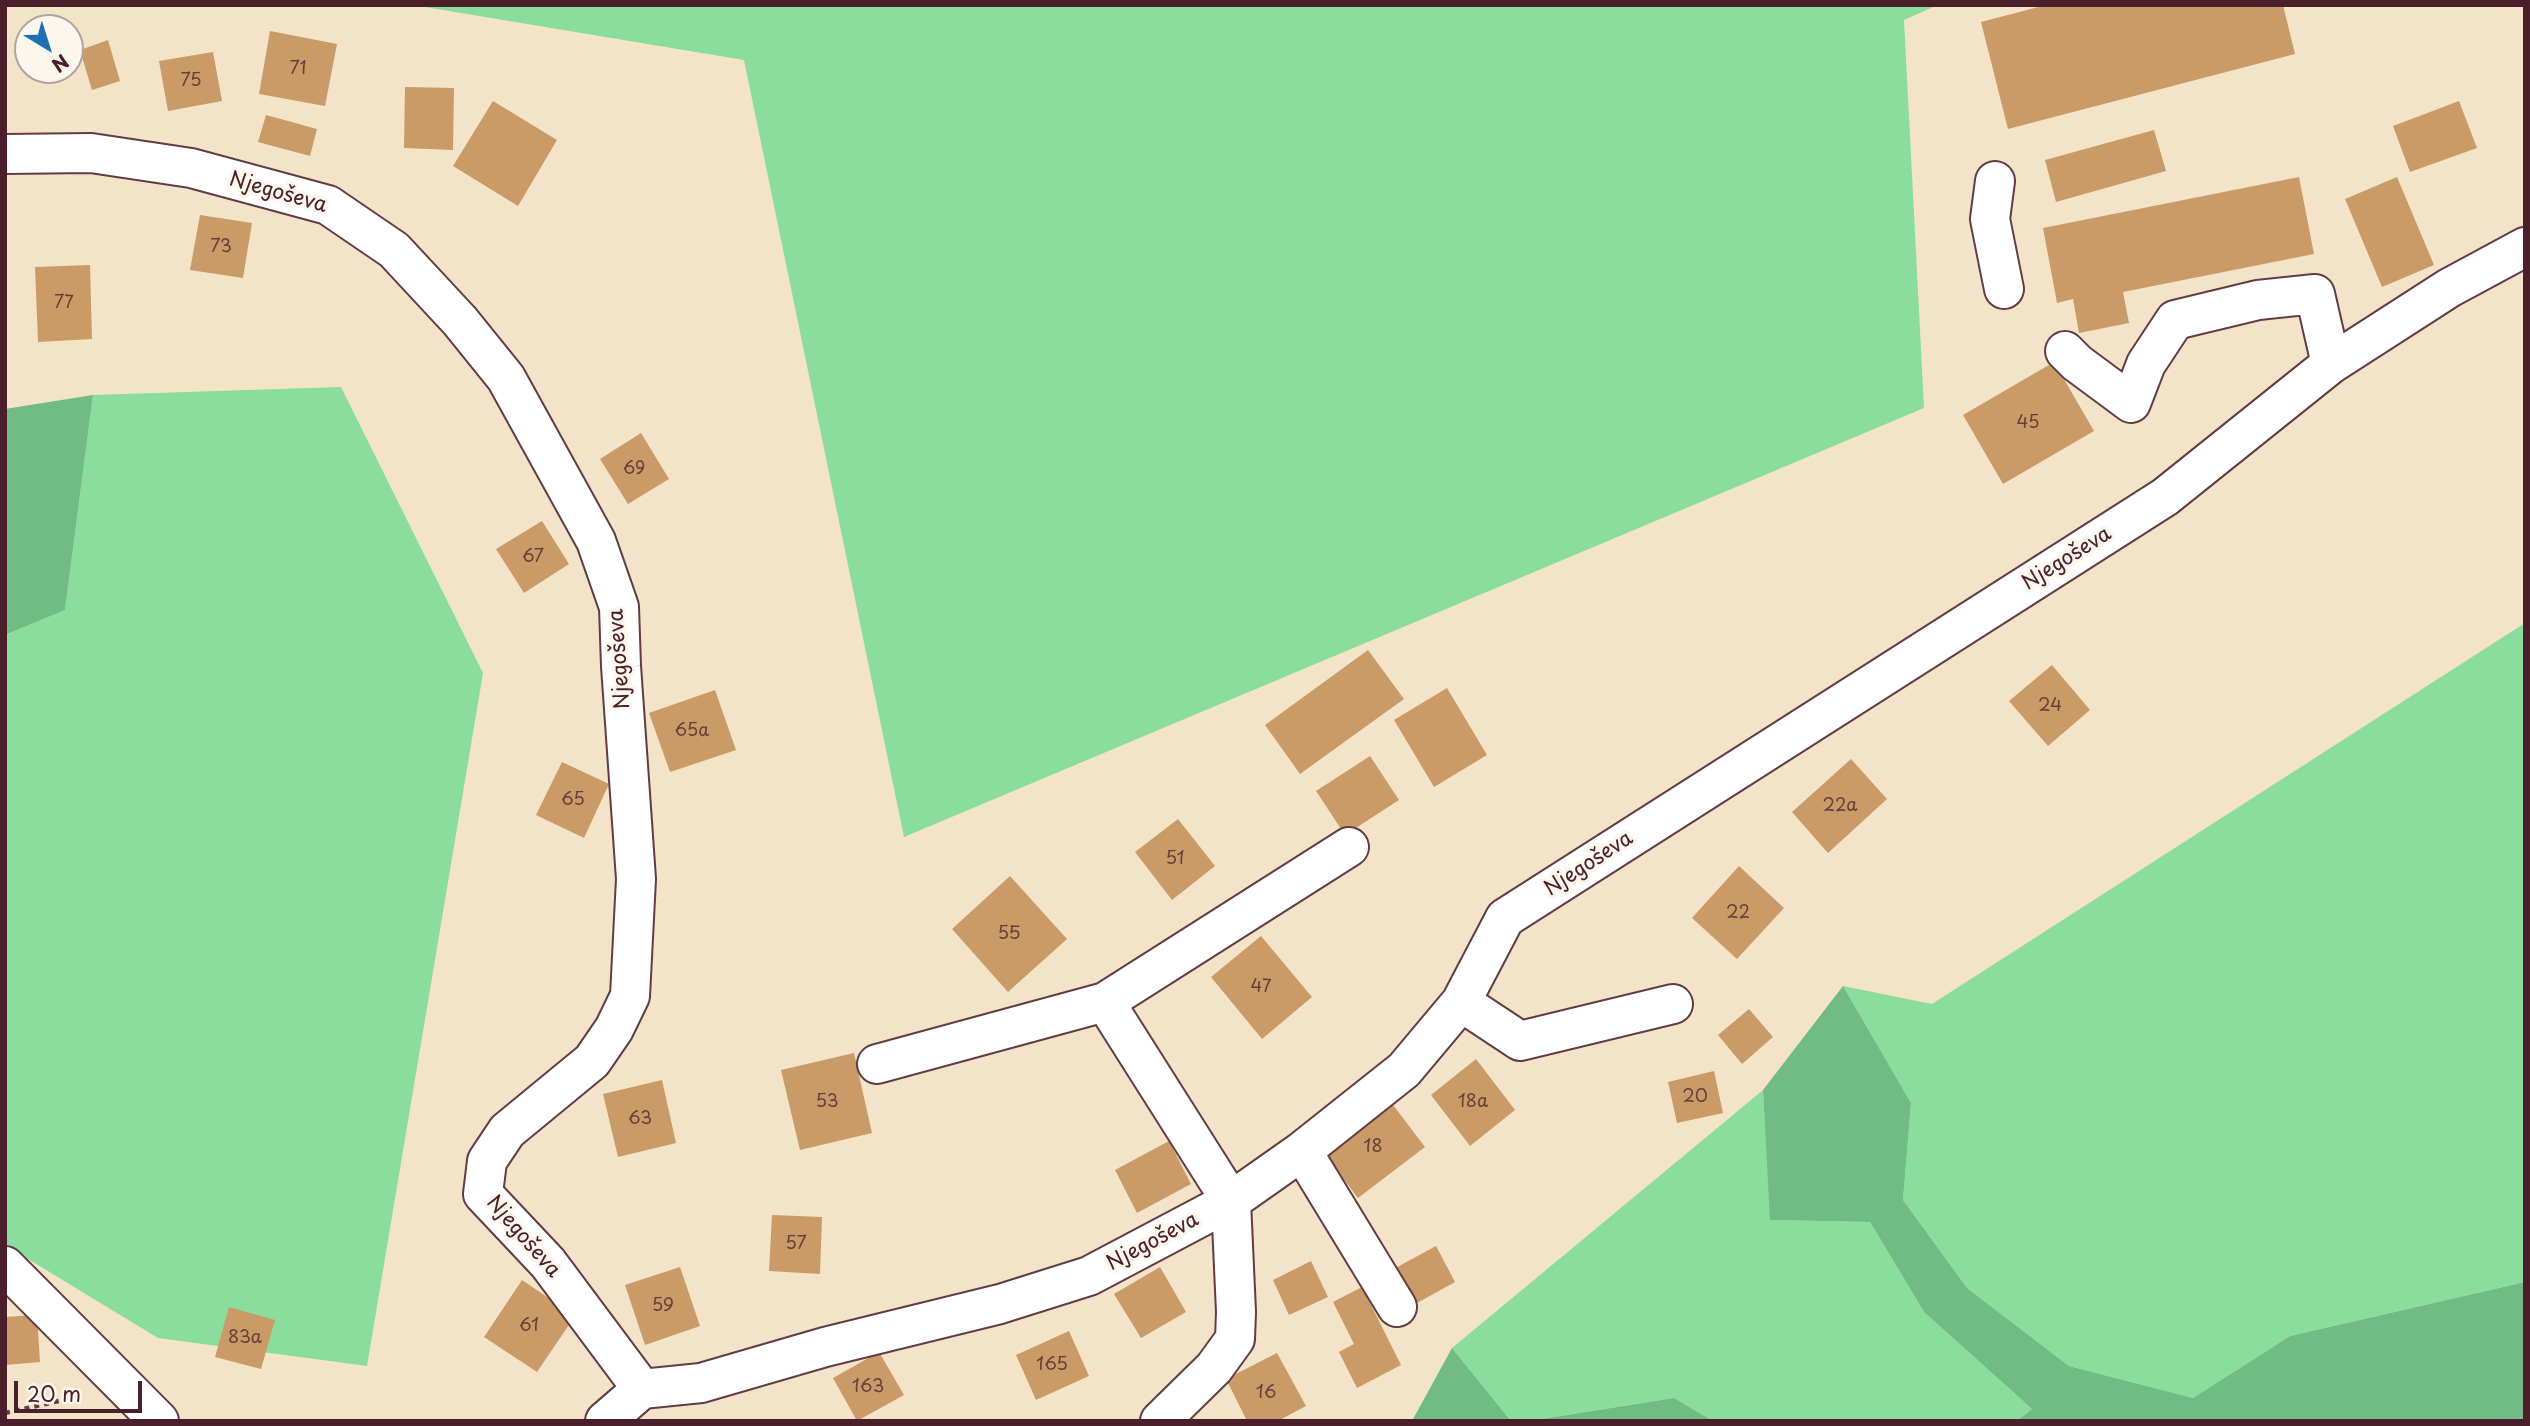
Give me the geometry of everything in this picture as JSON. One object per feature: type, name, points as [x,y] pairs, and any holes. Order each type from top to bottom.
[{"type":"street","name":"Njegoševa","points":[[5,154],[91,153],[191,168],[328,205],[394,250],[460,321],[506,379],[596,541],[619,607],[636,879],[630,996],[614,1029],[592,1061],[507,1131],[487,1161],[483,1194],[548,1263],[642,1389],[701,1383],[825,1347],[1000,1304],[1089,1276],[1231,1201],[1302,1151],[1404,1070],[1461,1002],[1505,918],[2165,497],[2330,364],[2449,288],[2525,247]]},
{"type":"street","points":[[1995,181],[1990,219],[2004,289]]},
{"type":"street","points":[[2065,351],[2131,403],[2146,364],[2175,320],[2258,300],[2315,294],[2330,364]]},
{"type":"street","points":[[877,1064],[1105,1002],[1349,847]]},
{"type":"street","points":[[1105,1002],[1231,1201],[1235,1339],[1214,1368],[1160,1421]]},
{"type":"street","points":[[1461,1002],[1520,1041],[1673,1004]]},
{"type":"street","points":[[1302,1151],[1397,1307]]},
{"type":"street","points":[[5,1266],[159,1421]]},
{"type":"street","points":[[605,1421],[642,1389]]},
{"type":"path","points":[[5,1413],[123,1386]]},
{"type":"green space","points":[[413,5],[1938,5],[1904,20],[1924,408],[904,837],[744,60]]},
{"type":"green space","points":[[341,387],[483,673],[367,1366],[158,1338],[5,1245],[5,635],[65,610],[93,395]]},
{"type":"green space","points":[[93,395],[65,610],[5,635],[5,409]]},
{"type":"green space","points":[[2525,623],[2525,1282],[2290,1336],[2193,1398],[2069,1366],[1967,1288],[1903,1200],[1911,1103],[1843,986],[1932,1004]]},
{"type":"green space","points":[[1843,986],[1911,1103],[1903,1200],[1967,1288],[2069,1366],[2193,1398],[2290,1336],[2525,1282],[2525,1421],[2017,1421],[2032,1409],[1924,1312],[1870,1222],[1770,1220],[1763,1090]]},
{"type":"green space","points":[[1763,1090],[1771,1220],[1870,1222],[1924,1312],[2032,1409],[2017,1421],[1713,1421],[1674,1398],[1529,1421],[1511,1421],[1452,1348]]},
{"type":"green space","points":[[1452,1348],[1511,1421],[1412,1421]]},
{"type":"green space","points":[[1674,1398],[1713,1421],[1529,1421]]},
{"type":"building","points":[[2046,5],[2283,5],[2295,54],[2008,129],[1981,22]]},
{"type":"building","points":[[270,31],[337,44],[325,106],[259,94]]},
{"type":"building","points":[[108,40],[120,81],[92,90],[84,63],[84,49]]},
{"type":"building","points":[[213,52],[222,101],[168,111],[159,61]]},
{"type":"building","points":[[405,87],[454,88],[453,150],[404,148]]},
{"type":"building","points":[[493,101],[557,140],[518,206],[453,166]]},
{"type":"building","points":[[2459,101],[2477,148],[2410,172],[2393,126]]},
{"type":"building","points":[[266,115],[317,129],[310,156],[258,142]]},
{"type":"building","points":[[2154,130],[2166,171],[2056,202],[2045,160]]},
{"type":"building","points":[[2299,177],[2314,254],[2123,292],[2129,323],[2079,333],[2073,299],[2057,303],[2043,228]]},
{"type":"building","points":[[2397,177],[2434,265],[2382,287],[2345,199]]},
{"type":"building","points":[[200,215],[252,223],[243,278],[190,270]]},
{"type":"building","points":[[90,265],[92,339],[38,342],[35,267]]},
{"type":"building","points":[[2054,362],[2094,431],[2003,484],[1963,415]]},
{"type":"building","points":[[641,433],[669,479],[628,504],[600,459]]},
{"type":"building","points":[[542,521],[569,564],[524,593],[496,549]]},
{"type":"building","points":[[1368,650],[1404,699],[1300,774],[1265,725]]},
{"type":"building","points":[[2052,665],[2090,710],[2048,746],[2009,701]]},
{"type":"building","points":[[1447,688],[1487,755],[1434,787],[1394,720]]},
{"type":"building","points":[[715,690],[736,750],[670,772],[649,713]]},
{"type":"building","points":[[1370,756],[1399,800],[1345,835],[1316,791]]},
{"type":"building","points":[[1851,759],[1887,799],[1828,853],[1792,812]]},
{"type":"building","points":[[562,762],[609,784],[584,838],[536,815]]},
{"type":"building","points":[[1178,819],[1215,866],[1172,900],[1135,852]]},
{"type":"building","points":[[1739,866],[1784,908],[1737,959],[1692,918]]},
{"type":"building","points":[[1010,876],[1067,939],[1008,992],[952,929]]},
{"type":"building","points":[[1261,936],[1312,997],[1262,1039],[1211,977]]},
{"type":"building","points":[[1749,1009],[1773,1037],[1742,1064],[1718,1035]]},
{"type":"building","points":[[854,1053],[872,1133],[800,1150],[781,1070]]},
{"type":"building","points":[[1476,1059],[1515,1110],[1470,1146],[1431,1095]]},
{"type":"building","points":[[1714,1071],[1723,1113],[1677,1123],[1668,1082]]},
{"type":"building","points":[[662,1080],[676,1143],[618,1157],[603,1094]]},
{"type":"building","points":[[1387,1097],[1425,1147],[1358,1198],[1320,1148]]},
{"type":"building","points":[[1169,1141],[1191,1184],[1137,1213],[1115,1170]]},
{"type":"building","points":[[772,1215],[822,1217],[820,1274],[769,1271]]},
{"type":"building","points":[[1436,1246],[1455,1282],[1408,1308],[1388,1272]]},
{"type":"building","points":[[1311,1261],[1328,1297],[1289,1315],[1273,1280]]},
{"type":"building","points":[[680,1267],[700,1326],[645,1345],[625,1285]]},
{"type":"building","points":[[1160,1267],[1186,1312],[1141,1338],[1114,1294]]},
{"type":"building","points":[[522,1280],[575,1316],[537,1372],[484,1337]]},
{"type":"building","points":[[1362,1287],[1401,1365],[1357,1388],[1339,1352],[1354,1344],[1333,1302]]},
{"type":"building","points":[[229,1307],[275,1320],[261,1369],[215,1357]]},
{"type":"building","points":[[37,1315],[40,1362],[5,1365],[5,1317]]},
{"type":"building","points":[[1069,1331],[1089,1376],[1036,1400],[1016,1355]]},
{"type":"building","points":[[879,1352],[904,1395],[857,1421],[833,1378]]},
{"type":"building","points":[[1277,1353],[1306,1406],[1278,1421],[1247,1421],[1226,1379]]}]
